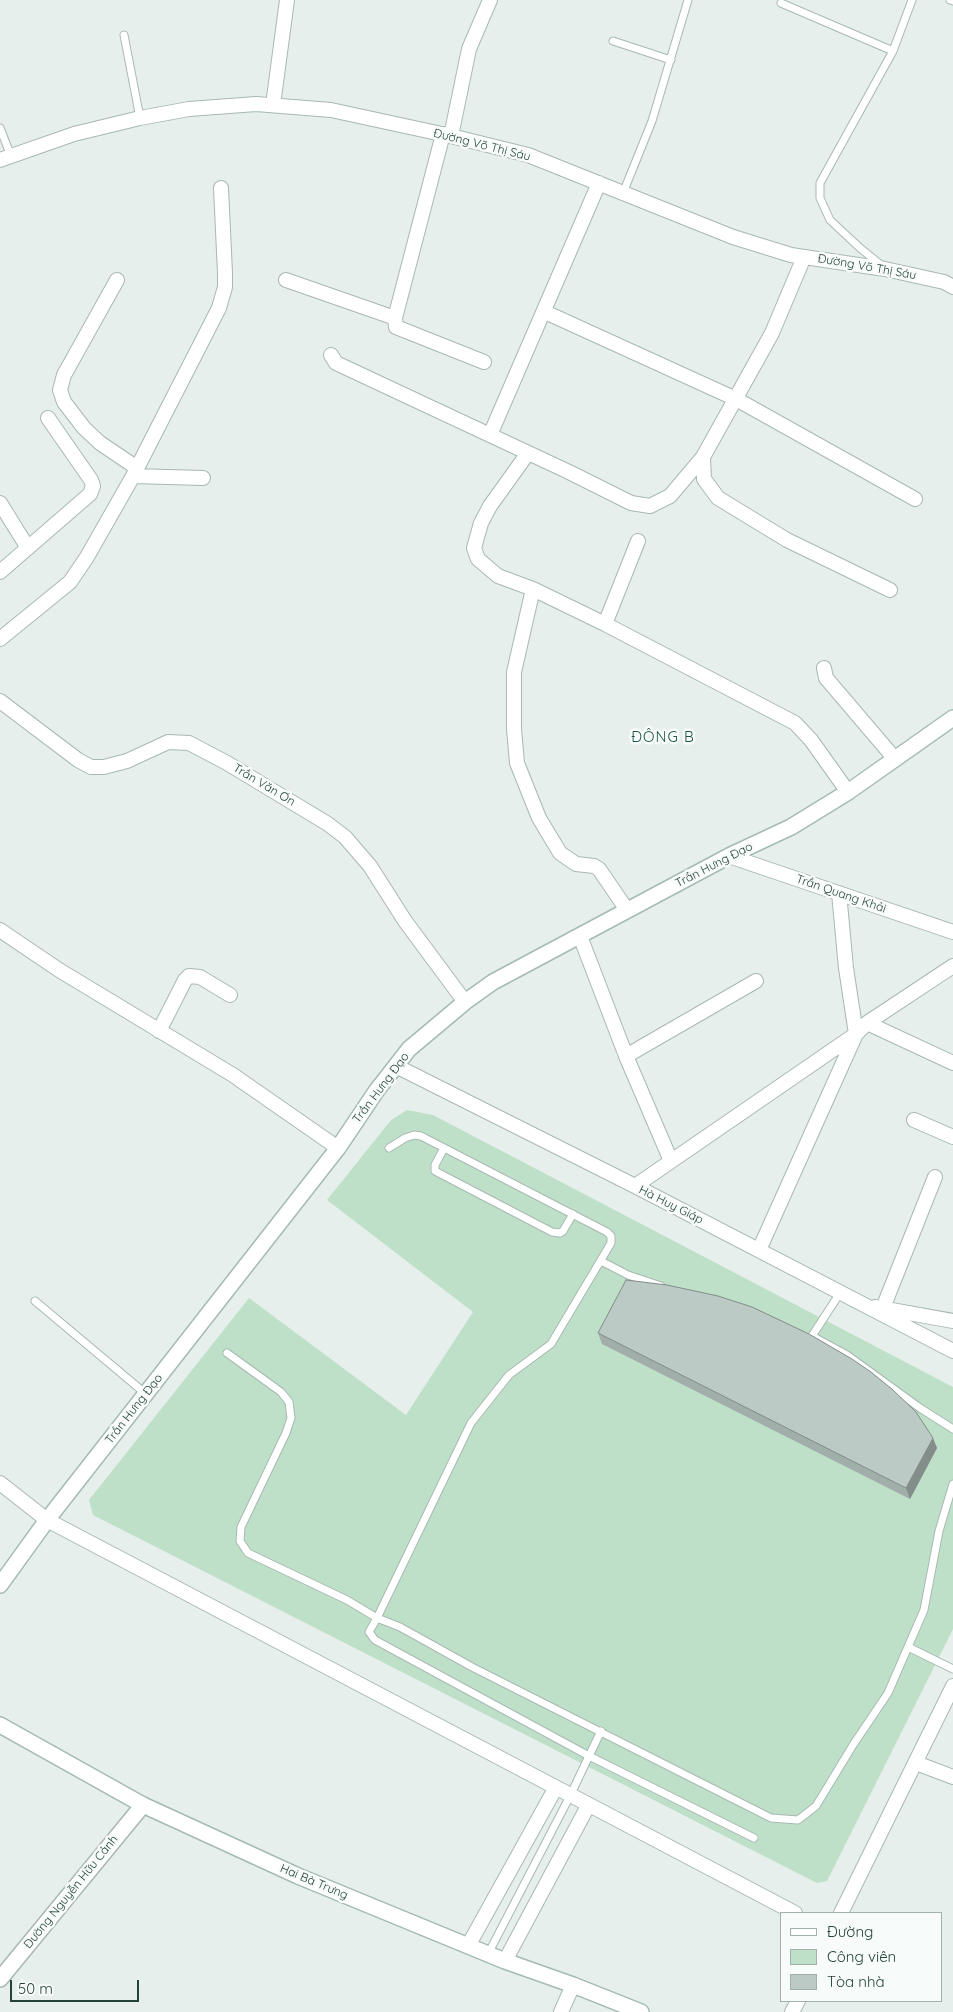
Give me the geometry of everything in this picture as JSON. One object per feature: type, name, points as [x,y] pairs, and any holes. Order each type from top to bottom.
[{"type":"main road","name":"Trần Hưng Đạo","points":[[0,1585],[47,1520],[338,1148],[409,1049],[465,1002],[493,982],[729,856],[791,827],[848,792],[953,718]]},
{"type":"main road","name":"Hai Bà Trưng","points":[[0,1726],[143,1805],[298,1876],[505,1961],[574,1985],[641,2012]]},
{"type":"main road","name":"Đường Nguyễn Hữu Cảnh","points":[[0,1979],[143,1805]]},
{"type":"street","points":[[273,105],[287,0]]},
{"type":"street","points":[[484,362],[396,327],[395,318],[447,135],[469,49],[490,0]]},
{"type":"street","name":"Đường Võ Thị Sáu","points":[[5,158],[74,134],[140,118],[189,110],[256,104],[331,110],[528,155],[733,237],[791,255],[885,269],[944,282],[953,287]]},
{"type":"street","points":[[490,435],[545,312],[599,183]]},
{"type":"street","points":[[0,639],[70,582],[87,557],[135,472],[219,308],[223,294],[225,273],[221,188]]},
{"type":"street","points":[[331,355],[336,363],[528,453],[631,504],[650,506],[670,496],[703,457],[772,333],[804,257]]},
{"type":"street","points":[[117,280],[64,375],[60,390],[64,402],[84,428],[135,472],[203,478]]},
{"type":"street","points":[[286,280],[395,318]]},
{"type":"street","points":[[545,312],[736,399],[914,499]]},
{"type":"street","points":[[0,572],[90,494],[93,486],[91,480],[48,418]]},
{"type":"street","points":[[528,453],[490,506],[481,522],[474,548],[478,559],[498,576],[532,589],[605,624],[795,723],[811,740],[848,792]]},
{"type":"street","points":[[703,457],[704,479],[718,498],[787,540],[890,590]]},
{"type":"street","points":[[0,503],[28,548]]},
{"type":"street","points":[[605,624],[638,540]]},
{"type":"street","points":[[532,589],[514,672],[514,729],[517,763],[539,818],[560,853],[576,864],[594,866],[599,869],[627,910]]},
{"type":"street","points":[[824,668],[826,678],[896,759]]},
{"type":"street","name":"Trần Văn Ơn","points":[[0,701],[78,760],[91,767],[104,767],[127,762],[168,742],[189,744],[227,763],[328,824],[345,837],[370,866],[405,920],[465,1002]]},
{"type":"street","name":"Trần Quang Khải","points":[[729,856],[953,932]]},
{"type":"street","points":[[759,1250],[856,1034],[846,968],[839,893]]},
{"type":"street","points":[[0,930],[59,970],[232,1075],[338,1148]]},
{"type":"street","points":[[580,936],[626,1056],[671,1161]]},
{"type":"street","points":[[635,1186],[953,966]]},
{"type":"street","points":[[159,1031],[185,980],[189,976],[200,977],[230,995]]},
{"type":"street","points":[[626,1056],[756,981]]},
{"type":"street","points":[[867,1024],[953,1063]]},
{"type":"street","name":"Hà Huy Giáp","points":[[396,1066],[635,1186],[866,1307],[883,1308],[953,1321]]},
{"type":"street","points":[[914,1120],[953,1137]]},
{"type":"street","points":[[883,1308],[935,1177]]},
{"type":"street","points":[[866,1307],[953,1352]]},
{"type":"street","points":[[0,1484],[47,1520],[555,1789],[793,1912]]},
{"type":"street","points":[[842,1912],[953,1686]]},
{"type":"street","points":[[916,1763],[953,1777]]},
{"type":"street","points":[[468,1946],[555,1789]]},
{"type":"street","points":[[505,1961],[588,1806]]},
{"type":"street","points":[[561,2012],[574,1985]]},
{"type":"lane","points":[[623,193],[652,122],[688,0]]},
{"type":"lane","points":[[885,269],[830,220],[820,198],[820,183],[893,50],[912,0]]},
{"type":"lane","points":[[781,3],[893,50]]},
{"type":"lane","points":[[124,35],[140,118]]},
{"type":"lane","points":[[613,40],[671,60]]},
{"type":"lane","points":[[0,128],[5,158]]},
{"type":"lane","points":[[389,1148],[405,1138],[421,1136],[607,1232],[611,1236],[612,1242],[551,1344],[509,1375],[471,1423],[369,1632],[375,1640],[589,1756],[754,1838]]},
{"type":"lane","points":[[444,1148],[435,1165],[435,1171],[517,1214],[556,1233],[562,1231],[573,1214]]},
{"type":"lane","points":[[601,1261],[628,1275],[668,1288]]},
{"type":"lane","points":[[812,1336],[840,1293]]},
{"type":"lane","points":[[35,1301],[146,1394]]},
{"type":"lane","points":[[802,1333],[812,1336],[847,1355],[920,1408],[953,1429]]},
{"type":"lane","points":[[227,1353],[281,1392],[289,1402],[290,1410],[286,1433],[241,1527],[240,1541],[248,1553],[347,1600],[377,1618],[400,1627],[472,1667],[771,1818],[798,1820],[816,1806],[853,1745],[888,1693],[924,1610],[939,1531],[953,1484]]},
{"type":"lane","points":[[908,1647],[953,1669]]},
{"type":"lane","points":[[488,1954],[570,1796],[601,1731]]},
{"type":"green space","points":[[407,1110],[433,1115],[953,1387],[953,1629],[827,1881],[817,1883],[93,1515],[89,1500],[249,1298],[406,1415],[473,1312],[327,1200],[391,1120]]},
{"type":"building","points":[[626,1280],[667,1285],[718,1296],[752,1307],[809,1334],[871,1372],[916,1412],[933,1438],[906,1488],[598,1333]]},
{"type":"district","name":"ĐÔNG B","points":[[663,737]]}]
